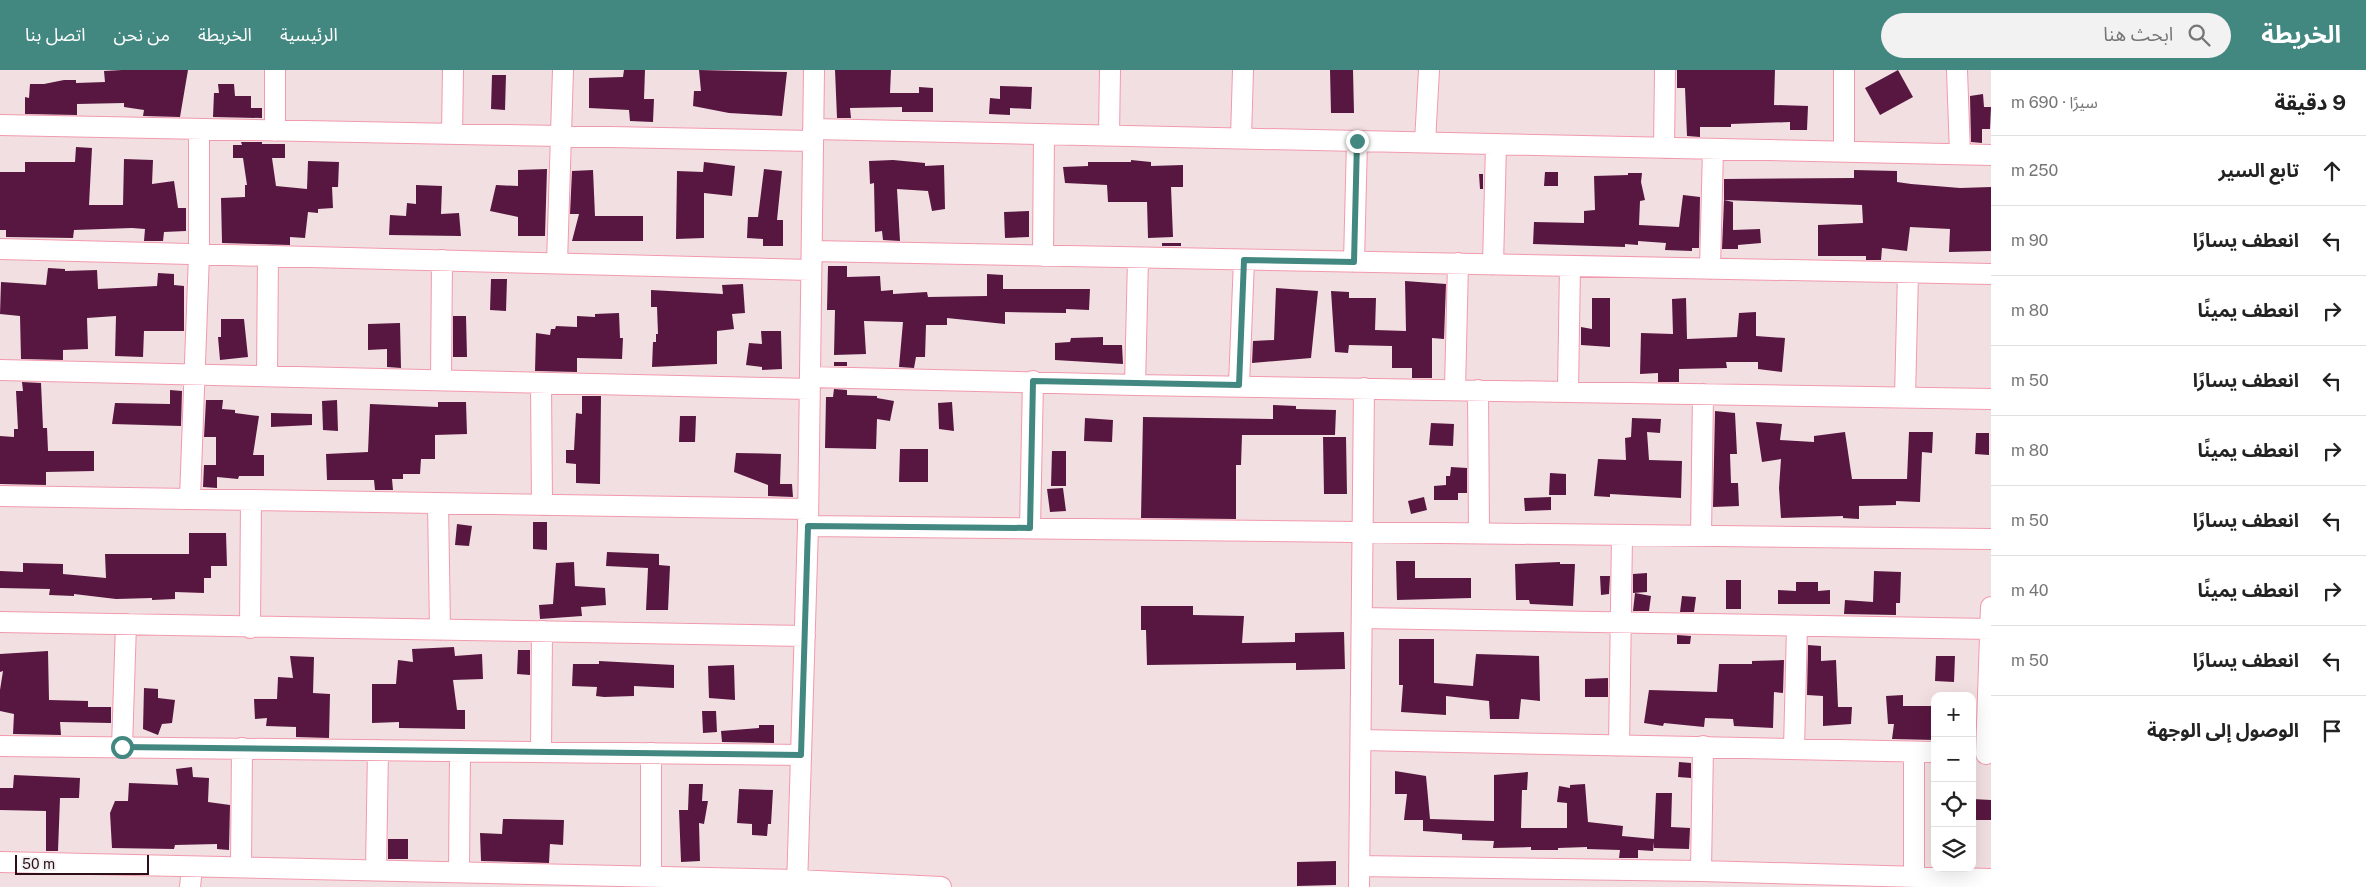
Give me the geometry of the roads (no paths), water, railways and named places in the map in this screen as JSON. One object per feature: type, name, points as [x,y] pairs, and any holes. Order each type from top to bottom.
[{"type":"street","points":[[275,70],[275,131]]},
{"type":"street","points":[[452,134],[453,70]]},
{"type":"street","points":[[557,264],[563,70]]},
{"type":"street","points":[[797,883],[808,517],[814,70]]},
{"type":"street","points":[[1109,135],[1110,70]]},
{"type":"street","points":[[1241,138],[1243,70]]},
{"type":"street","points":[[1426,142],[1429,70]]},
{"type":"street","points":[[1664,148],[1665,70]]},
{"type":"street","points":[[1844,70],[1844,152]]},
{"type":"street","points":[[1957,70],[1960,154]]},
{"type":"street","points":[[0,125],[560,136],[1044,134],[1991,155]]},
{"type":"street","points":[[190,499],[199,254],[199,129]]},
{"type":"street","points":[[1043,256],[1044,134]]},
{"type":"street","points":[[1354,262],[1357,141]]},
{"type":"street","points":[[1493,265],[1496,144]]},
{"type":"street","points":[[1710,269],[1713,149]]},
{"type":"street","points":[[0,249],[557,264],[1043,256],[1991,274]]},
{"type":"street","points":[[267,376],[268,256]]},
{"type":"street","points":[[1135,385],[1138,259]]},
{"type":"street","points":[[441,380],[442,260]]},
{"type":"street","points":[[1239,385],[1244,260]]},
{"type":"street","points":[[1455,389],[1458,264]]},
{"type":"street","points":[[1568,391],[1570,266]]},
{"type":"street","points":[[1905,397],[1908,273]]},
{"type":"street","points":[[0,370],[541,384],[1033,381],[1135,385],[1239,385],[1991,399]]},
{"type":"street","points":[[1030,528],[1033,381]]},
{"type":"street","points":[[541,384],[542,505]]},
{"type":"street","points":[[1359,887],[1364,388]]},
{"type":"street","points":[[1478,390],[1479,533]]},
{"type":"street","points":[[1701,536],[1703,394]]},
{"type":"street","points":[[0,496],[542,505],[1030,528],[1991,539]]},
{"type":"street","points":[[250,628],[251,501]]},
{"type":"street","points":[[438,503],[440,630]]},
{"type":"street","points":[[1619,746],[1622,535]]},
{"type":"street","points":[[1983,753],[1991,607]]},
{"type":"street","points":[[1362,618],[1991,629]]},
{"type":"street","points":[[0,622],[250,628],[805,636]]},
{"type":"street","points":[[122,747],[126,624]]},
{"type":"street","points":[[1794,749],[1797,626]]},
{"type":"street","points":[[541,752],[542,632]]},
{"type":"street","points":[[1361,740],[1931,752]]},
{"type":"street","points":[[0,746],[801,755]]},
{"type":"street","points":[[1702,870],[1704,746]]},
{"type":"street","points":[[241,867],[242,748]]},
{"type":"street","points":[[376,870],[378,750]]},
{"type":"street","points":[[459,872],[460,751]]},
{"type":"street","points":[[1914,752],[1914,877]]},
{"type":"street","points":[[651,753],[651,876]]},
{"type":"street","points":[[0,862],[191,877],[241,867],[459,872],[550,881],[651,876],[942,887]]},
{"type":"street","points":[[1359,866],[1615,878],[1702,870],[1914,877],[1990,882]]}]
